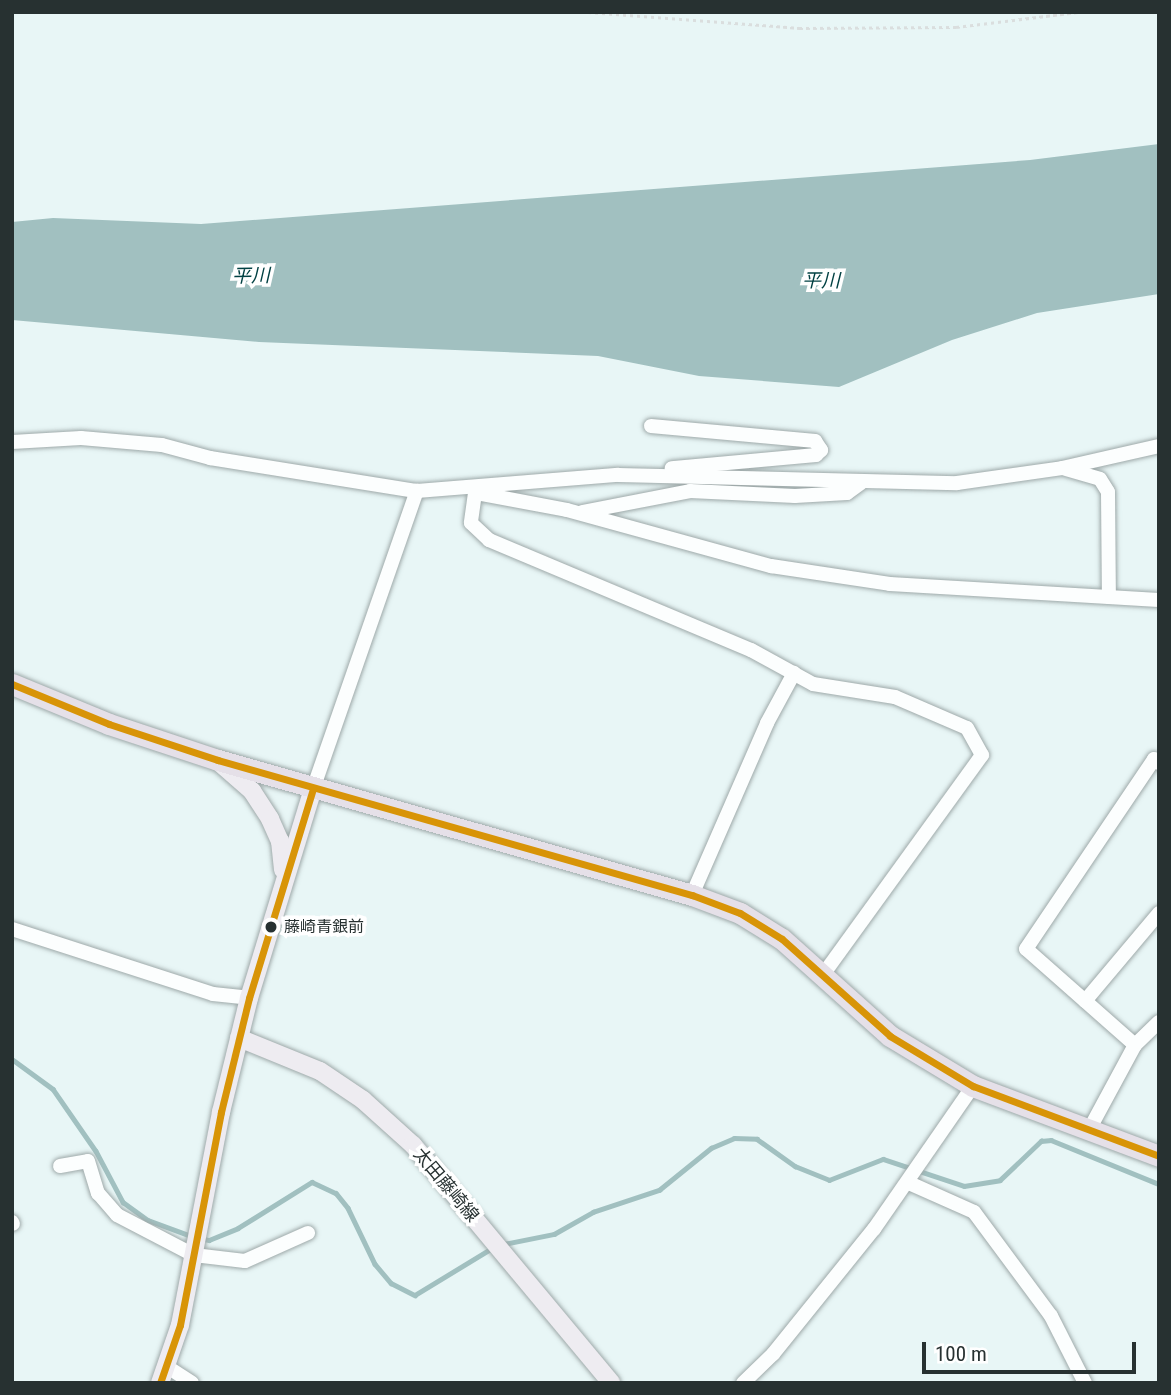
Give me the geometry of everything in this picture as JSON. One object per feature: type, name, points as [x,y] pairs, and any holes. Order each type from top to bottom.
[{"type":"highway","points":[[12,684],[109,724],[218,760],[692,895],[764,927],[890,1036],[973,1086],[1159,1156]]},
{"type":"main road","points":[[218,760],[252,791],[270,819],[280,841],[284,877]]},
{"type":"main road","points":[[163,1374],[194,1255],[249,998],[313,789]]},
{"type":"main road","name":"太田藤崎線","points":[[239,1038],[320,1071],[363,1100],[413,1145],[611,1383]]},
{"type":"street","points":[[12,442],[81,439],[162,445],[210,458],[417,491],[471,491],[816,454],[821,450],[816,441],[651,426]]},
{"type":"street","points":[[618,475],[862,483],[957,483],[1062,468],[1159,446]]},
{"type":"street","points":[[1062,468],[1100,479],[1108,492],[1109,597]]},
{"type":"street","points":[[576,513],[690,491],[795,496],[847,492],[862,483]]},
{"type":"street","points":[[313,789],[417,491]]},
{"type":"street","points":[[471,491],[576,513],[771,566],[890,584],[1159,600]]},
{"type":"street","points":[[471,491],[471,523],[489,540],[751,650],[813,684],[895,696],[967,728],[982,755],[822,976]]},
{"type":"street","points":[[692,895],[767,723],[794,673]]},
{"type":"street","points":[[1135,1045],[1026,949],[1154,759],[1159,763]]},
{"type":"street","points":[[1085,1001],[1159,914]]},
{"type":"street","points":[[12,929],[213,994],[249,998]]},
{"type":"street","points":[[1089,1130],[1135,1045],[1159,1022]]},
{"type":"street","points":[[743,1383],[811,1309],[909,1184],[973,1086]]},
{"type":"street","points":[[60,1166],[88,1161],[97,1193],[117,1215],[194,1255],[245,1261],[308,1233]]},
{"type":"street","points":[[909,1184],[974,1212],[1051,1317],[1085,1383]]},
{"type":"street","points":[[163,1374],[192,1383]]},
{"type":"path","points":[[588,12],[799,28],[956,27],[1078,12]]},
{"type":"water","name":"平川","points":[[1159,144],[1159,294],[1037,313],[952,340],[839,387],[699,376],[598,356],[259,342],[12,320],[12,222],[53,218],[201,224],[1030,160]]},
{"type":"waterway","points":[[12,1059],[53,1089],[96,1151],[123,1202],[148,1220],[191,1236]]},
{"type":"waterway","points":[[504,1244],[554,1234],[593,1212],[659,1190],[711,1148],[734,1138],[757,1139],[795,1166],[829,1180],[883,1159],[964,1186],[1000,1180],[1041,1141],[1051,1140],[1159,1184]]},
{"type":"waterway","points":[[200,1238],[209,1240],[238,1228],[312,1182],[336,1193],[348,1208],[375,1264],[391,1283],[415,1295],[492,1248]]},
{"type":"transit line","points":[[12,684],[109,724],[218,760],[692,895],[740,913],[782,939],[890,1036],[973,1086],[1159,1156]]},
{"type":"transit line","points":[[160,1383],[180,1325],[221,1112],[249,998],[313,789]]},
{"type":"place","name":"藤崎青銀前","points":[[271,927]]}]
